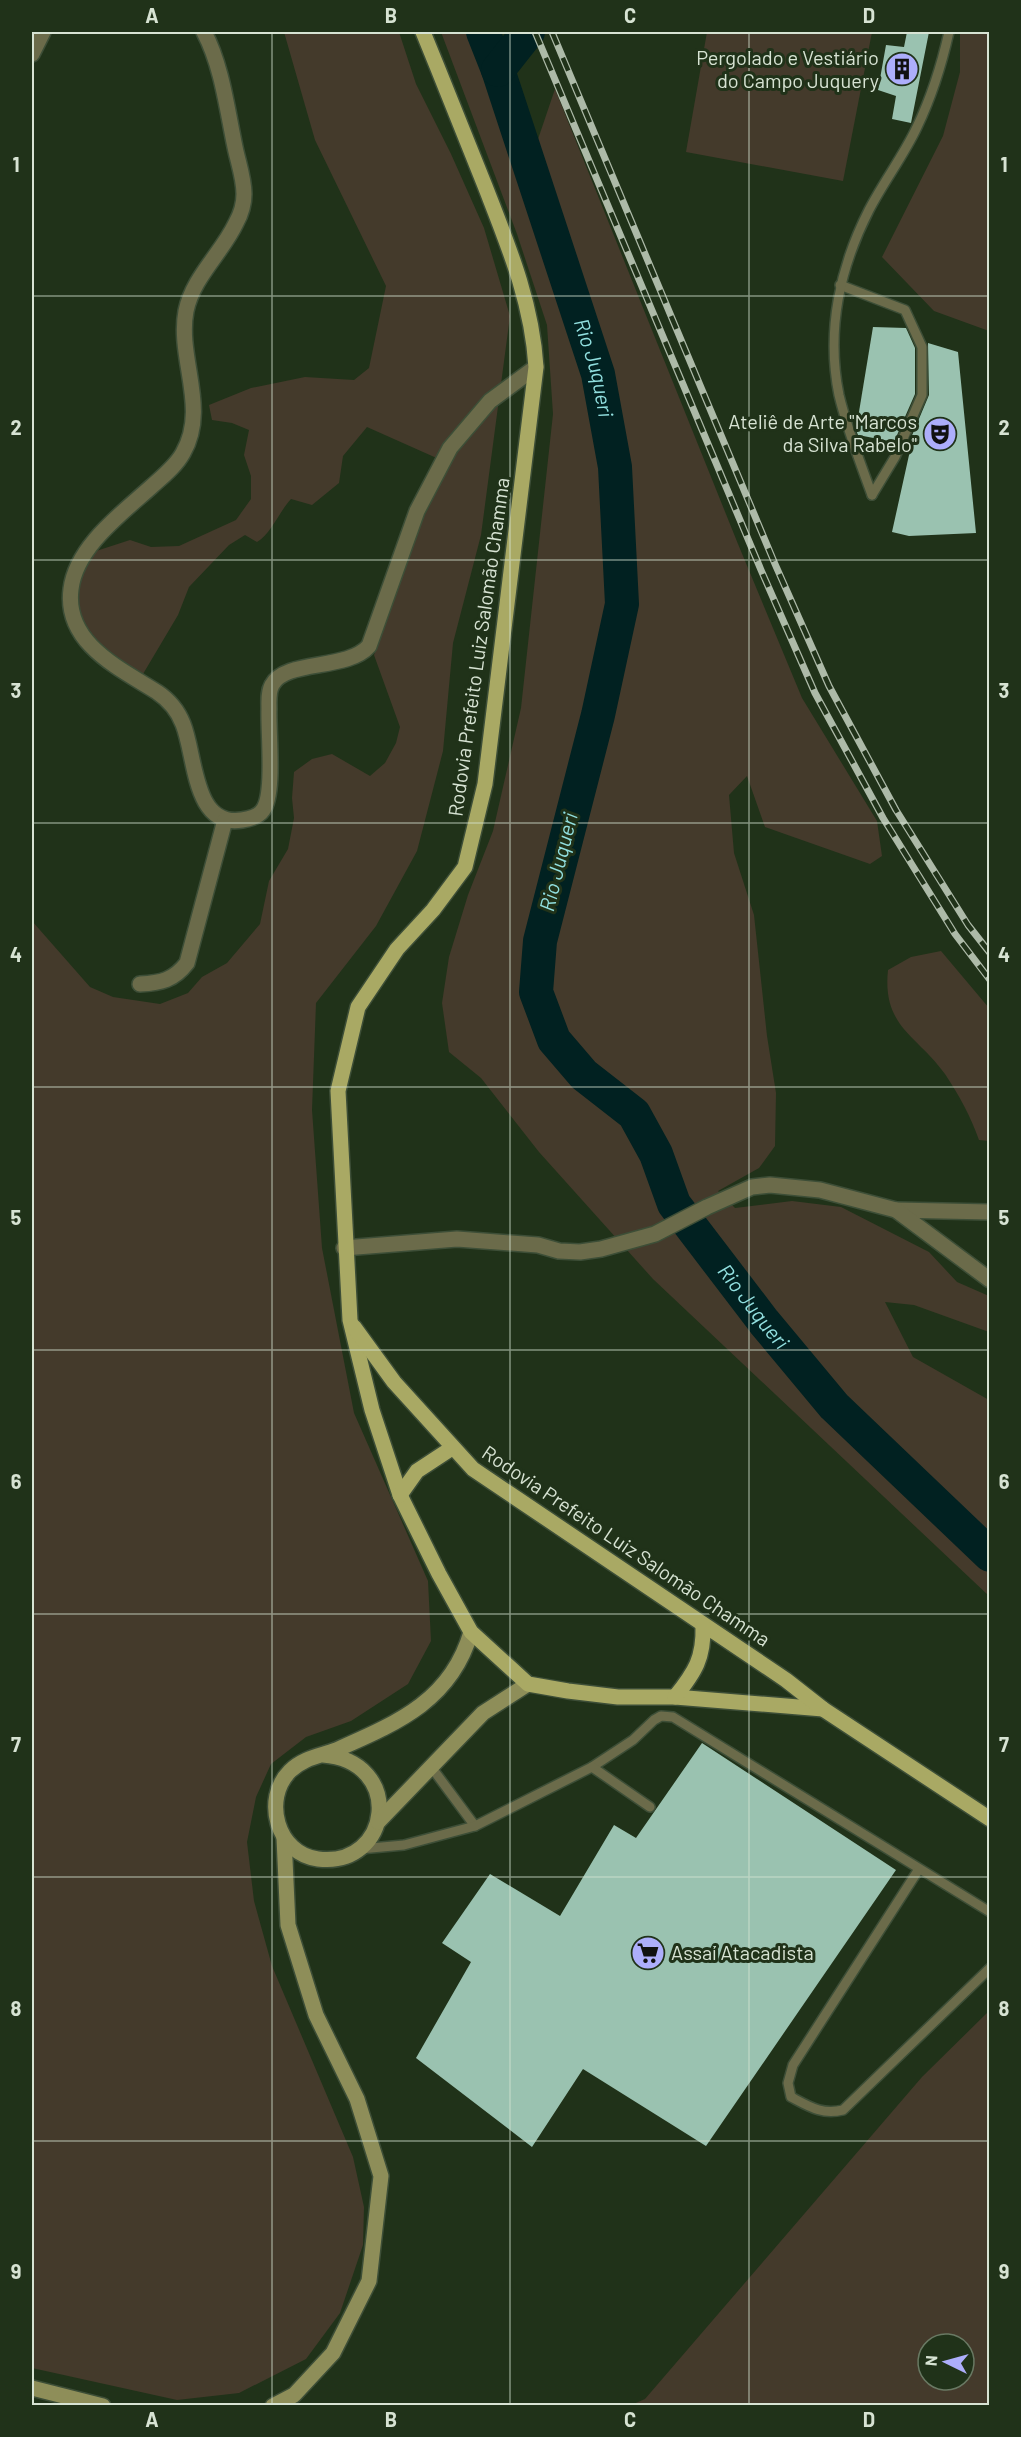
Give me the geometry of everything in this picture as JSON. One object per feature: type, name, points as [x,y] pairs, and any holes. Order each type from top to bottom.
[{"type":"main road","name":"Rodovia Prefeito Luiz Salomão Chamma","points":[[423,32],[513,258],[528,304],[534,335],[536,367],[485,784],[471,846],[465,867],[433,910],[397,949],[358,1007],[338,1091],[344,1248],[350,1320],[372,1410],[400,1495],[471,1632],[528,1684],[618,1697],[675,1697],[823,1709]]},
{"type":"main road","name":"Rodovia Prefeito Luiz Salomão Chamma","points":[[350,1320],[394,1382],[473,1469],[786,1680],[823,1709],[990,1819]]},
{"type":"main road","points":[[400,1495],[417,1471],[452,1448]]},
{"type":"main road","points":[[675,1697],[694,1673],[700,1659],[704,1643],[703,1626]]},
{"type":"main road","points":[[273,2406],[294,2395],[333,2353],[369,2281],[381,2176],[357,2099],[316,2015],[288,1925],[284,1838],[277,1821],[275,1803],[280,1785],[290,1771],[305,1760],[323,1755],[398,1720],[426,1702],[450,1677],[464,1655],[471,1632]]},
{"type":"main road","points":[[378,1822],[483,1713],[528,1684]]},
{"type":"main road","points":[[284,1838],[296,1850],[312,1858],[330,1860],[345,1857],[360,1849],[371,1837],[378,1822],[380,1806],[376,1790],[368,1774],[355,1763],[340,1756],[323,1755]]},
{"type":"main road","points":[[32,2388],[103,2406]]},
{"type":"street","points":[[32,54],[44,32]]},
{"type":"street","points":[[204,32],[212,47],[222,85],[244,195],[236,224],[194,287],[186,311],[184,341],[194,404],[192,432],[183,453],[169,470],[89,546],[76,568],[71,600],[76,625],[81,635],[94,649],[163,696],[177,711],[191,748],[202,799],[214,814],[225,820],[240,820],[255,816],[263,810],[269,797],[268,717],[269,694],[272,685],[281,676],[307,667],[343,661],[360,654],[369,646],[417,510],[450,448],[490,401],[536,367]]},
{"type":"street","points":[[140,984],[159,984],[179,973],[187,963],[225,820]]},
{"type":"street","points":[[344,1248],[457,1239],[528,1244],[580,1252],[601,1249],[656,1234],[706,1207],[752,1187],[770,1185],[820,1190],[896,1210],[990,1212]]},
{"type":"street","points":[[896,1210],[990,1280]]},
{"type":"lane","points":[[840,285],[905,310],[922,347],[922,394],[895,457],[872,495],[852,439],[840,396],[835,365],[835,317],[840,285],[869,211],[917,126],[949,32]]},
{"type":"lane","points":[[360,1849],[404,1845],[475,1826],[592,1767],[633,1740],[661,1716],[674,1717],[990,1912]]},
{"type":"lane","points":[[592,1767],[650,1807]]},
{"type":"lane","points":[[432,1768],[475,1826]]},
{"type":"lane","points":[[920,1869],[793,2065],[788,2083],[791,2097],[829,2114],[843,2110],[990,1968]]},
{"type":"shaded area","points":[[284,32],[399,32],[416,84],[484,228],[510,316],[481,535],[453,643],[443,751],[417,851],[376,926],[316,1003],[312,1110],[322,1248],[354,1413],[428,1581],[431,1641],[408,1684],[351,1721],[306,1737],[271,1764],[256,1797],[247,1842],[254,1901],[272,1966],[353,2157],[364,2207],[363,2245],[340,2313],[306,2359],[239,2393],[177,2400],[32,2368],[32,921],[90,987],[113,997],[160,1004],[188,993],[202,977],[227,963],[260,924],[269,881],[288,849],[294,818],[292,798],[294,772],[312,759],[332,754],[370,776],[385,763],[396,743],[400,727],[374,655],[390,612],[405,555],[450,464],[367,427],[343,456],[339,483],[312,505],[291,499],[262,538],[257,542],[245,535],[229,545],[189,587],[178,615],[143,674],[111,659],[85,635],[75,612],[79,569],[93,552],[130,540],[151,547],[179,546],[236,520],[251,499],[251,476],[244,455],[249,430],[232,423],[212,420],[209,405],[251,388],[305,377],[354,380],[369,368],[386,286],[315,140]]},
{"type":"shaded area","points":[[441,32],[475,32],[495,78],[521,155],[534,151],[555,89],[802,698],[877,821],[882,856],[870,864],[765,827],[747,776],[729,795],[734,853],[754,915],[767,1036],[776,1093],[775,1146],[759,1168],[718,1191],[735,1208],[792,1201],[841,1207],[929,1252],[957,1282],[989,1296],[989,1332],[914,1305],[885,1302],[913,1357],[989,1400],[989,1596],[653,1279],[539,1152],[481,1078],[449,1052],[442,1003],[449,957],[468,895],[493,831],[521,708],[553,414],[547,325],[517,234]]},
{"type":"shaded area","points":[[707,32],[872,32],[843,181],[686,152]]},
{"type":"shaded area","points":[[960,32],[989,32],[989,331],[934,311],[882,257],[943,136],[960,72]]},
{"type":"shaded area","points":[[941,951],[989,1008],[989,1141],[979,1140],[964,1106],[945,1074],[904,1029],[890,1005],[888,970],[911,957]]},
{"type":"shaded area","points":[[989,2011],[989,2405],[631,2405],[645,2399],[922,2077]]},
{"type":"building","name":"Pergolado e Vestiário do Campo Juquery","points":[[907,32],[929,32],[911,123],[892,119],[896,96],[878,90],[886,45],[904,47]]},
{"type":"building","points":[[873,327],[906,328],[915,348],[915,394],[894,442],[858,435],[856,430]]},
{"type":"building","name":"Ateliê de Arte \"Marcos da Silva Rabelo\"","points":[[928,343],[958,352],[976,533],[909,536],[892,532],[911,446],[908,445],[929,395]]},
{"type":"building","name":"Assaí Atacadista","points":[[702,1743],[896,1870],[706,2146],[583,2069],[532,2147],[416,2058],[471,1962],[442,1943],[490,1874],[560,1916],[614,1825],[636,1838]]},
{"type":"waterway","name":"Rio Juqueri","points":[[483,32],[498,70],[598,374],[615,467],[622,604],[598,715],[540,941],[536,992],[554,1040],[584,1075],[634,1114],[656,1154],[674,1204],[764,1322],[834,1406],[990,1555]]},
{"type":"waterway","name":"Rio Juqueri","points":[[498,70],[528,32]]},
{"type":"railway","points":[[535,32],[815,693],[883,818],[955,934],[990,980]]},
{"type":"railway","points":[[552,32],[775,564],[829,686],[896,810],[968,925],[990,953]]},
{"type":"place","name":"Pergolado e Vestiário do Campo Juquery","points":[[902,69]]},
{"type":"place","name":"Ateliê de Arte \"Marcos da Silva Rabelo\"","points":[[940,434]]},
{"type":"place","name":"Assaí Atacadista","points":[[648,1953]]}]
